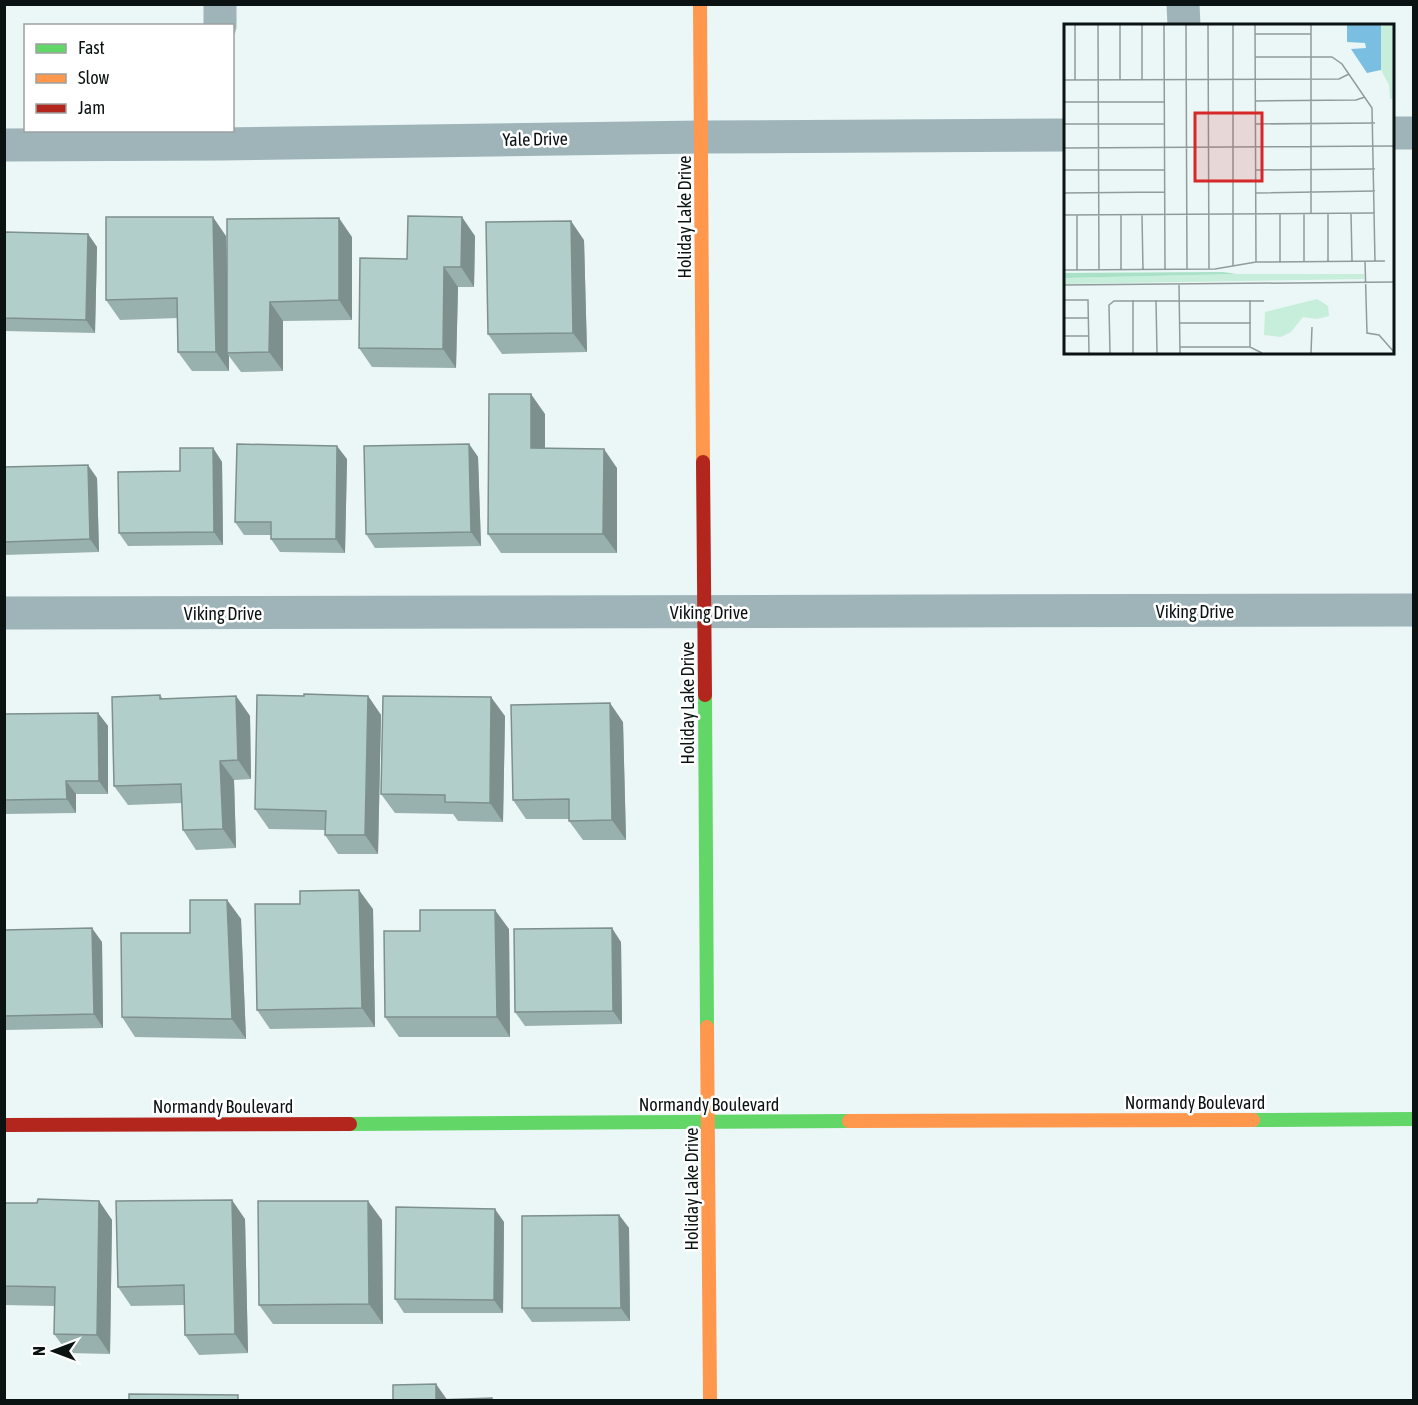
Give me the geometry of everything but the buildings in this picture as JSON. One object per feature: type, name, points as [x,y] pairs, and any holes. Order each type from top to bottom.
[{"type":"street","points":[[220,4],[220,24]]},
{"type":"street","name":"Holiday Lake Drive","points":[[700,4],[711,1401]]},
{"type":"street","points":[[1183,4],[1184,24]]},
{"type":"street","points":[[1394,133],[1413,133]]},
{"type":"street","name":"Yale Drive","points":[[4,145],[221,137],[1064,135]]},
{"type":"street","name":"Viking Drive","points":[[4,614],[1413,610]]},
{"type":"street","name":"Normandy Boulevard","points":[[4,1125],[1413,1119]]},
{"type":"traffic: fast","points":[[705,695],[707,1027]]},
{"type":"traffic: fast","points":[[1253,1120],[1414,1119]]},
{"type":"traffic: fast","points":[[350,1124],[849,1121]]},
{"type":"traffic: slow","points":[[700,4],[703,462]]},
{"type":"traffic: slow","points":[[707,1027],[710,1400]]},
{"type":"traffic: slow","points":[[849,1121],[1253,1120]]},
{"type":"traffic: jam","points":[[703,462],[705,695]]},
{"type":"traffic: jam","points":[[4,1125],[350,1124]]}]
